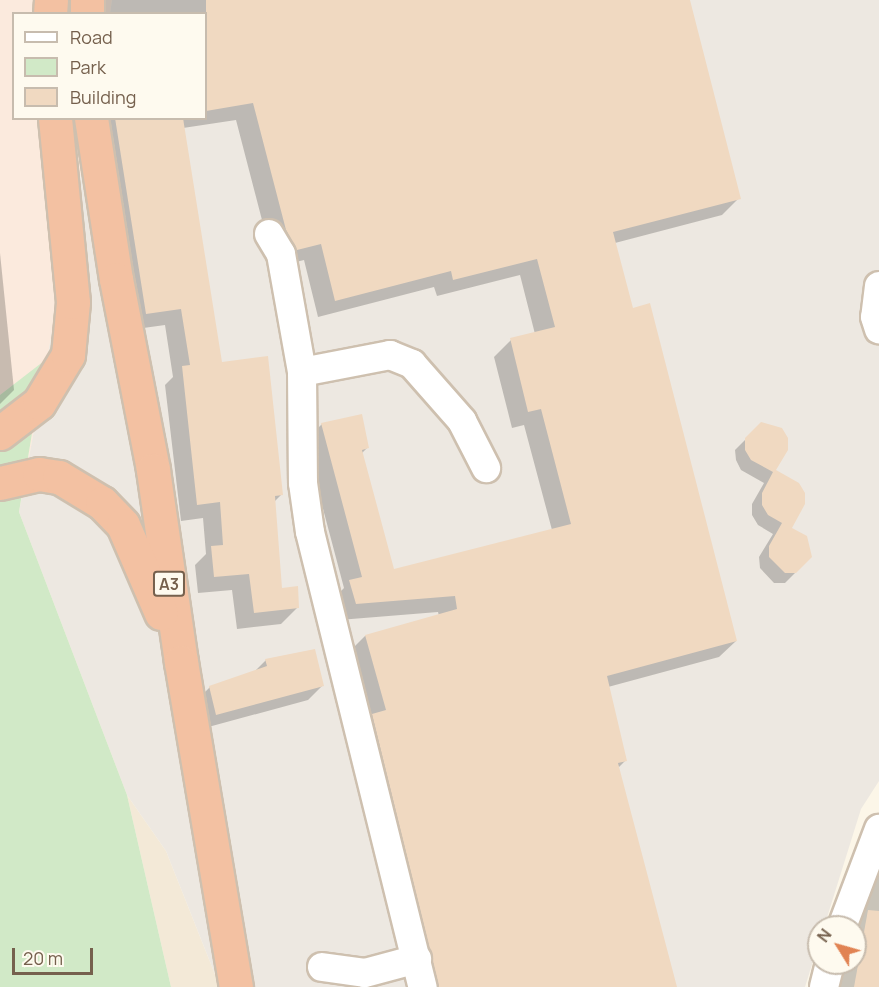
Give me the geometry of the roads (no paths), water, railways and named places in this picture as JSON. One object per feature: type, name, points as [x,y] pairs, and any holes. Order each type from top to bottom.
[{"type":"highway","points":[[0,433],[39,403],[68,355],[73,302],[55,120]]},
{"type":"highway","name":"A3","points":[[91,120],[116,279],[153,470],[181,662],[236,987]]},
{"type":"highway","points":[[0,483],[39,474],[59,477],[102,503],[123,525],[181,662]]},
{"type":"street","points":[[269,234],[281,254],[302,372],[303,483],[310,532],[423,987]]},
{"type":"street","points":[[879,286],[875,317],[879,329]]},
{"type":"street","points":[[302,372],[390,354],[412,364],[462,421],[486,468]]},
{"type":"street","points":[[847,915],[879,829]]},
{"type":"street","points":[[322,967],[365,973],[417,959]]}]
